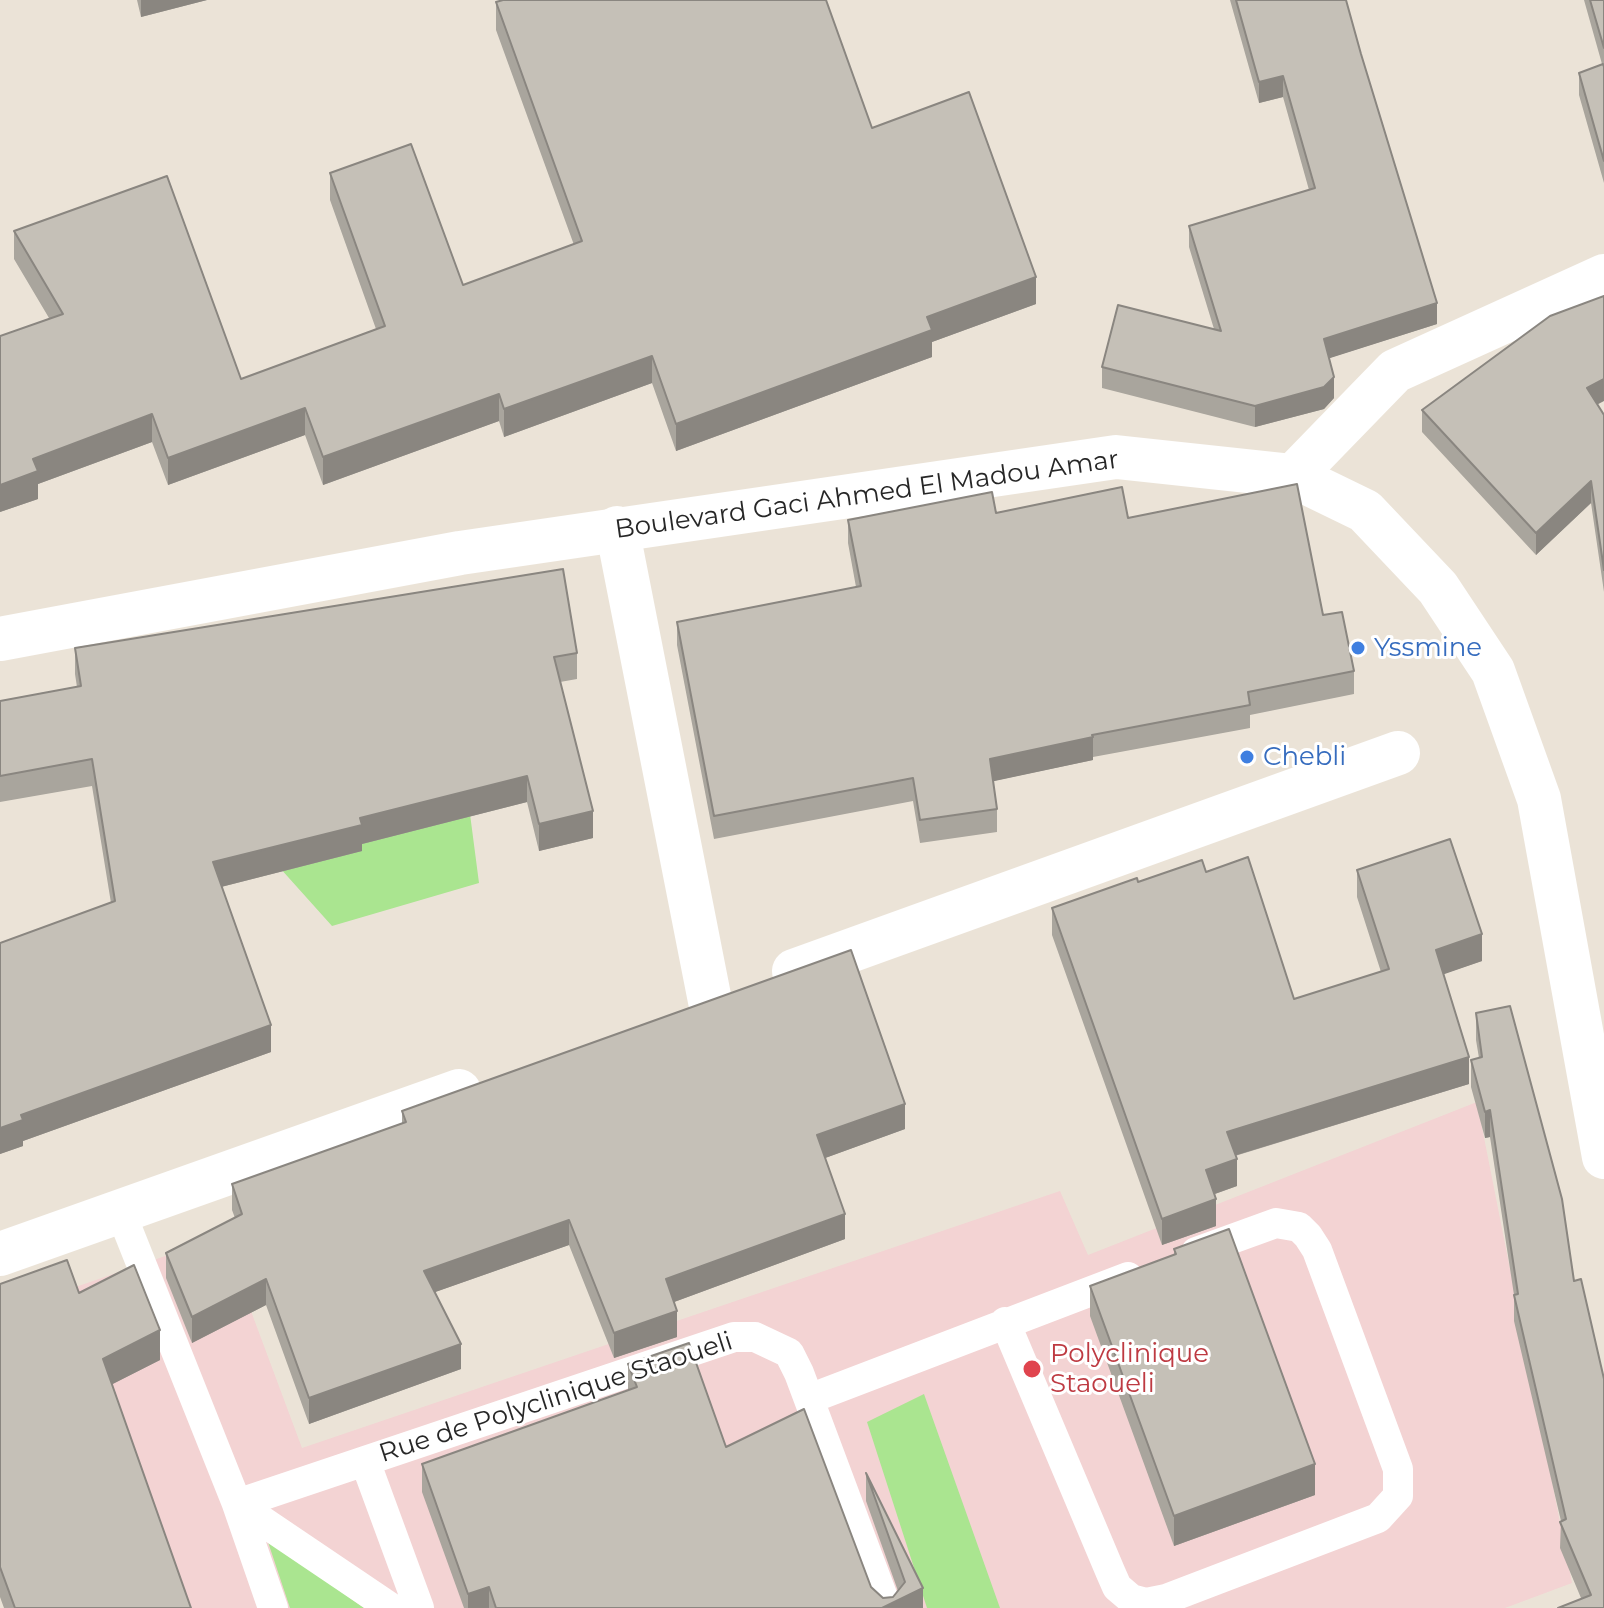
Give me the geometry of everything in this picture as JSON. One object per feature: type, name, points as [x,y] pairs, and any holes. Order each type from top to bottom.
[{"type":"street","points":[[1293,476],[1395,371],[1604,276]]},
{"type":"street","name":"Boulevard Gaci Ahmed El Madou Amar","points":[[0,639],[460,553],[1116,457],[1293,476],[1365,511],[1438,588],[1493,671],[1539,799],[1604,1157]]},
{"type":"street","points":[[617,528],[710,1001]]},
{"type":"street","points":[[666,1017],[1398,753]]},
{"type":"street","points":[[0,1254],[504,1075]]},
{"type":"lane","points":[[121,1213],[237,1504],[273,1608]]},
{"type":"lane","points":[[809,1399],[1005,1322],[1276,1223],[1299,1227],[1317,1250],[1398,1469],[1398,1496],[1389,1510],[1378,1518],[1166,1599],[1146,1603],[1131,1599],[1117,1587],[1005,1322]]},
{"type":"lane","name":"Rue de Polyclinique Staoueli","points":[[237,1504],[734,1337],[755,1337],[789,1353],[887,1608]]},
{"type":"lane","name":"Rue de Polyclinique Staoueli","points":[[365,1461],[419,1608]]},
{"type":"lane","points":[[237,1504],[391,1608]]},
{"type":"shaded area","name":"Polyclinique Staoueli","points":[[1477,1102],[1572,1583],[1505,1608],[188,1608],[67,1290],[223,1236],[302,1448],[1060,1191],[1088,1255]]},
{"type":"green space","points":[[470,814],[479,883],[332,926],[271,858]]},
{"type":"green space","points":[[924,1394],[1000,1608],[927,1608],[867,1422]]},
{"type":"green space","points":[[267,1539],[364,1608],[290,1608]]},
{"type":"building","points":[[826,0],[872,128],[969,92],[1036,277],[927,317],[932,330],[676,424],[652,356],[504,409],[499,394],[323,457],[305,408],[168,458],[152,414],[33,459],[38,471],[0,485],[0,336],[63,314],[14,231],[167,176],[241,379],[385,326],[330,173],[411,144],[463,285],[582,241],[496,2]]},
{"type":"building","points":[[1236,0],[1346,0],[1437,303],[1324,339],[1334,377],[1324,387],[1255,406],[1102,367],[1118,305],[1221,331],[1189,226],[1315,188],[1283,76],[1259,82]]},
{"type":"building","points":[[1590,0],[1604,0],[1604,48]]},
{"type":"building","points":[[1603,64],[1604,67],[1604,161],[1579,73]]},
{"type":"building","points":[[1604,296],[1604,379],[1587,388],[1604,415],[1604,570],[1591,481],[1536,533],[1422,410],[1550,316]]},
{"type":"building","points":[[1297,484],[1323,615],[1342,612],[1354,671],[1248,692],[1250,705],[1092,735],[990,759],[997,809],[920,820],[913,778],[714,816],[677,622],[861,586],[848,520],[992,492],[996,513],[1122,487],[1128,518]]},
{"type":"building","points":[[563,569],[577,653],[554,657],[593,811],[539,824],[527,776],[360,818],[362,825],[213,862],[271,1025],[21,1115],[23,1120],[0,1128],[0,943],[115,901],[92,759],[0,776],[0,701],[81,686],[75,648]]},
{"type":"building","points":[[1450,839],[1482,934],[1436,950],[1469,1057],[1227,1132],[1237,1159],[1206,1170],[1216,1199],[1162,1219],[1052,908],[1137,878],[1138,882],[1202,860],[1206,872],[1248,857],[1294,999],[1389,969],[1357,870]]},
{"type":"building","points":[[851,950],[905,1104],[817,1135],[845,1214],[666,1279],[677,1311],[614,1333],[569,1220],[424,1271],[461,1344],[309,1398],[266,1279],[192,1317],[166,1253],[242,1214],[232,1184],[406,1122],[402,1111]]},
{"type":"building","points":[[1510,1006],[1562,1199],[1574,1281],[1581,1279],[1604,1379],[1604,1608],[1558,1608],[1591,1595],[1560,1522],[1566,1519],[1514,1295],[1518,1294],[1490,1110],[1485,1112],[1471,1060],[1482,1057],[1476,1013]]},
{"type":"building","points":[[1229,1229],[1315,1464],[1174,1516],[1090,1286],[1176,1254],[1174,1249]]},
{"type":"building","points":[[67,1260],[79,1293],[134,1265],[160,1330],[103,1359],[191,1608],[15,1608],[0,1567],[0,1284]]},
{"type":"building","points":[[689,1343],[726,1447],[804,1409],[871,1587],[883,1598],[893,1597],[905,1582],[866,1473],[923,1588],[882,1608],[496,1608],[489,1587],[468,1594],[422,1464],[637,1387],[628,1364]]},
{"type":"place","name":"Yssmine","points":[[1358,648]]},
{"type":"place","name":"Chebli","points":[[1247,757]]},
{"type":"place","name":"Polyclinique Staoueli","points":[[1032,1369]]}]
